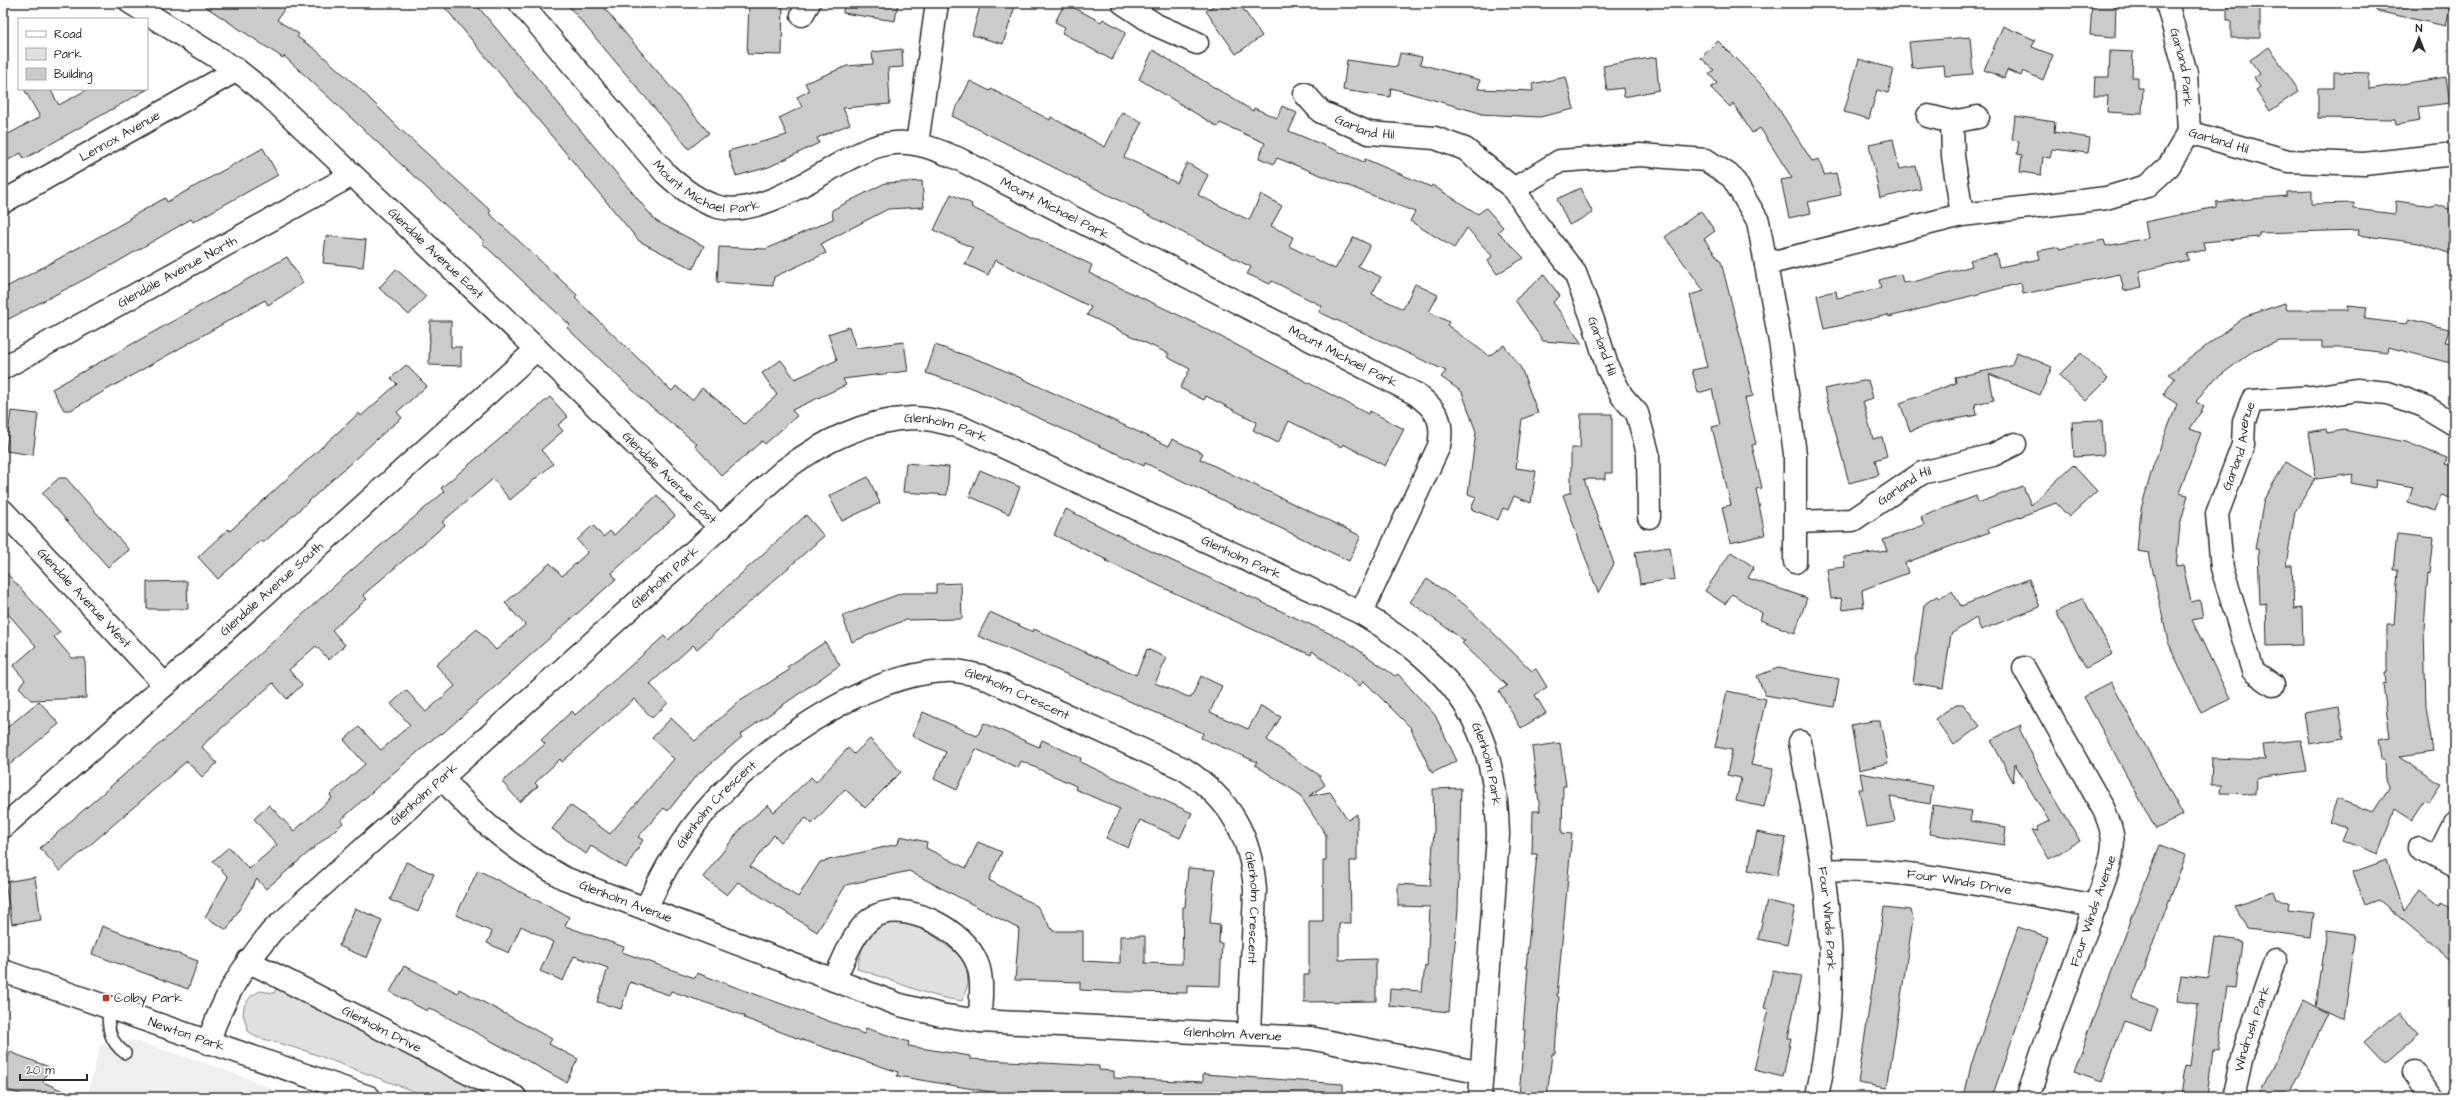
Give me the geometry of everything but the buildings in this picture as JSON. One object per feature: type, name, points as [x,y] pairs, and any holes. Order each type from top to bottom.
[{"type":"street","name":"Glendale Avenue East","points":[[131,3],[237,70],[267,94],[537,349],[721,528]]},
{"type":"street","name":"Mount Michael Park","points":[[520,3],[665,173],[682,188],[716,206],[731,208],[749,206],[795,189],[863,152],[895,143],[917,144],[966,163],[1416,394],[1431,405],[1439,417],[1442,431],[1439,446],[1361,613]]},
{"type":"street","points":[[917,144],[937,3]]},
{"type":"street","points":[[1123,3],[1156,25],[1197,43]]},
{"type":"street","name":"Garland Park","points":[[2167,3],[2186,73],[2189,132]]},
{"type":"street","name":"Lennox Avenue","points":[[3,202],[237,70]]},
{"type":"street","name":"Garland Hil","points":[[1305,94],[1321,112],[1369,133],[1435,138],[1465,149],[1514,189],[1537,224],[1575,273],[1608,369],[1622,396],[1638,413],[1648,453],[1649,516]]},
{"type":"street","points":[[1928,116],[1952,122],[1978,117]]},
{"type":"street","points":[[1952,122],[1953,156],[1962,216]]},
{"type":"street","name":"Garland Hil","points":[[1766,264],[1962,216],[2106,198],[2147,186],[2169,166],[2189,132],[2288,161],[2364,164],[2454,154]]},
{"type":"street","points":[[1514,189],[1560,161],[1640,155],[1706,160],[1732,177],[1758,221],[1780,347],[1795,454],[1795,562]]},
{"type":"street","name":"Glendale Avenue North","points":[[3,368],[352,175]]},
{"type":"street","name":"Glendale Avenue South","points":[[3,827],[165,685],[537,349]]},
{"type":"street","name":"Garland Avenue","points":[[2273,685],[2253,671],[2222,568],[2218,514],[2243,445],[2244,421],[2252,401],[2313,397],[2357,390],[2388,392],[2424,406],[2454,424]]},
{"type":"street","name":"Glenholm Park","points":[[208,1043],[224,999],[248,960],[272,931],[444,778],[784,470],[806,454],[834,439],[862,427],[888,421],[913,418],[936,420],[970,432],[1361,613],[1400,639],[1429,662],[1454,688],[1472,715],[1484,741],[1498,798],[1498,835],[1480,1097]]},
{"type":"street","name":"Garland Hil","points":[[1796,522],[1853,520],[1922,473],[1993,454],[2015,444]]},
{"type":"street","name":"Glendale Avenue West","points":[[3,511],[165,685]]},
{"type":"street","name":"Four Winds Avenue","points":[[2024,668],[2112,827],[2114,841],[2113,856],[2041,1055],[2028,1097]]},
{"type":"street","name":"Glenholm Crescent","points":[[646,909],[671,858],[704,813],[756,762],[797,732],[828,710],[855,695],[883,685],[914,676],[945,671],[969,673],[981,676],[1184,769],[1204,783],[1223,802],[1236,820],[1246,843],[1253,867],[1255,890],[1249,1034]]},
{"type":"street","name":"Four Winds Park","points":[[1800,742],[1822,871],[1830,942],[1831,974],[1826,1046],[1816,1097]]},
{"type":"street","name":"Glenholm Avenue","points":[[444,778],[496,833],[529,859],[564,878],[900,1005],[941,1016],[980,1021],[1310,1038],[1482,1073]]},
{"type":"street","points":[[2437,857],[2454,823]]},
{"type":"street","name":"Four Winds Drive","points":[[1822,871],[1854,869],[1919,876],[2096,906]]},
{"type":"street","points":[[834,980],[849,949],[861,930],[873,918],[886,913],[902,912],[919,914],[937,923],[971,950],[977,963],[980,979],[980,1021]]},
{"type":"street","name":"Glenholm Drive","points":[[248,960],[515,1097]]},
{"type":"street","name":"Windrush Park","points":[[2233,1097],[2243,1053],[2275,961]]},
{"type":"street","name":"Newton Park","points":[[3,971],[108,1009],[365,1096]]},
{"type":"street","points":[[2414,1072],[2429,1096]]},
{"type":"lane","points":[[108,1009],[108,1029],[111,1040],[125,1053]]},
{"type":"shaded area","points":[[132,1040],[223,1069],[293,1097],[87,1097],[100,1045]]},
{"type":"green space","points":[[885,922],[915,922],[966,960],[968,984],[962,1001],[935,996],[857,969],[866,942]]},
{"type":"green space","points":[[277,987],[499,1097],[429,1097],[306,1051],[256,1037],[248,1031],[243,1014],[244,1006],[251,996],[260,991],[274,993]]},
{"type":"place","name":"Colby Park","points":[[106,998]]}]
